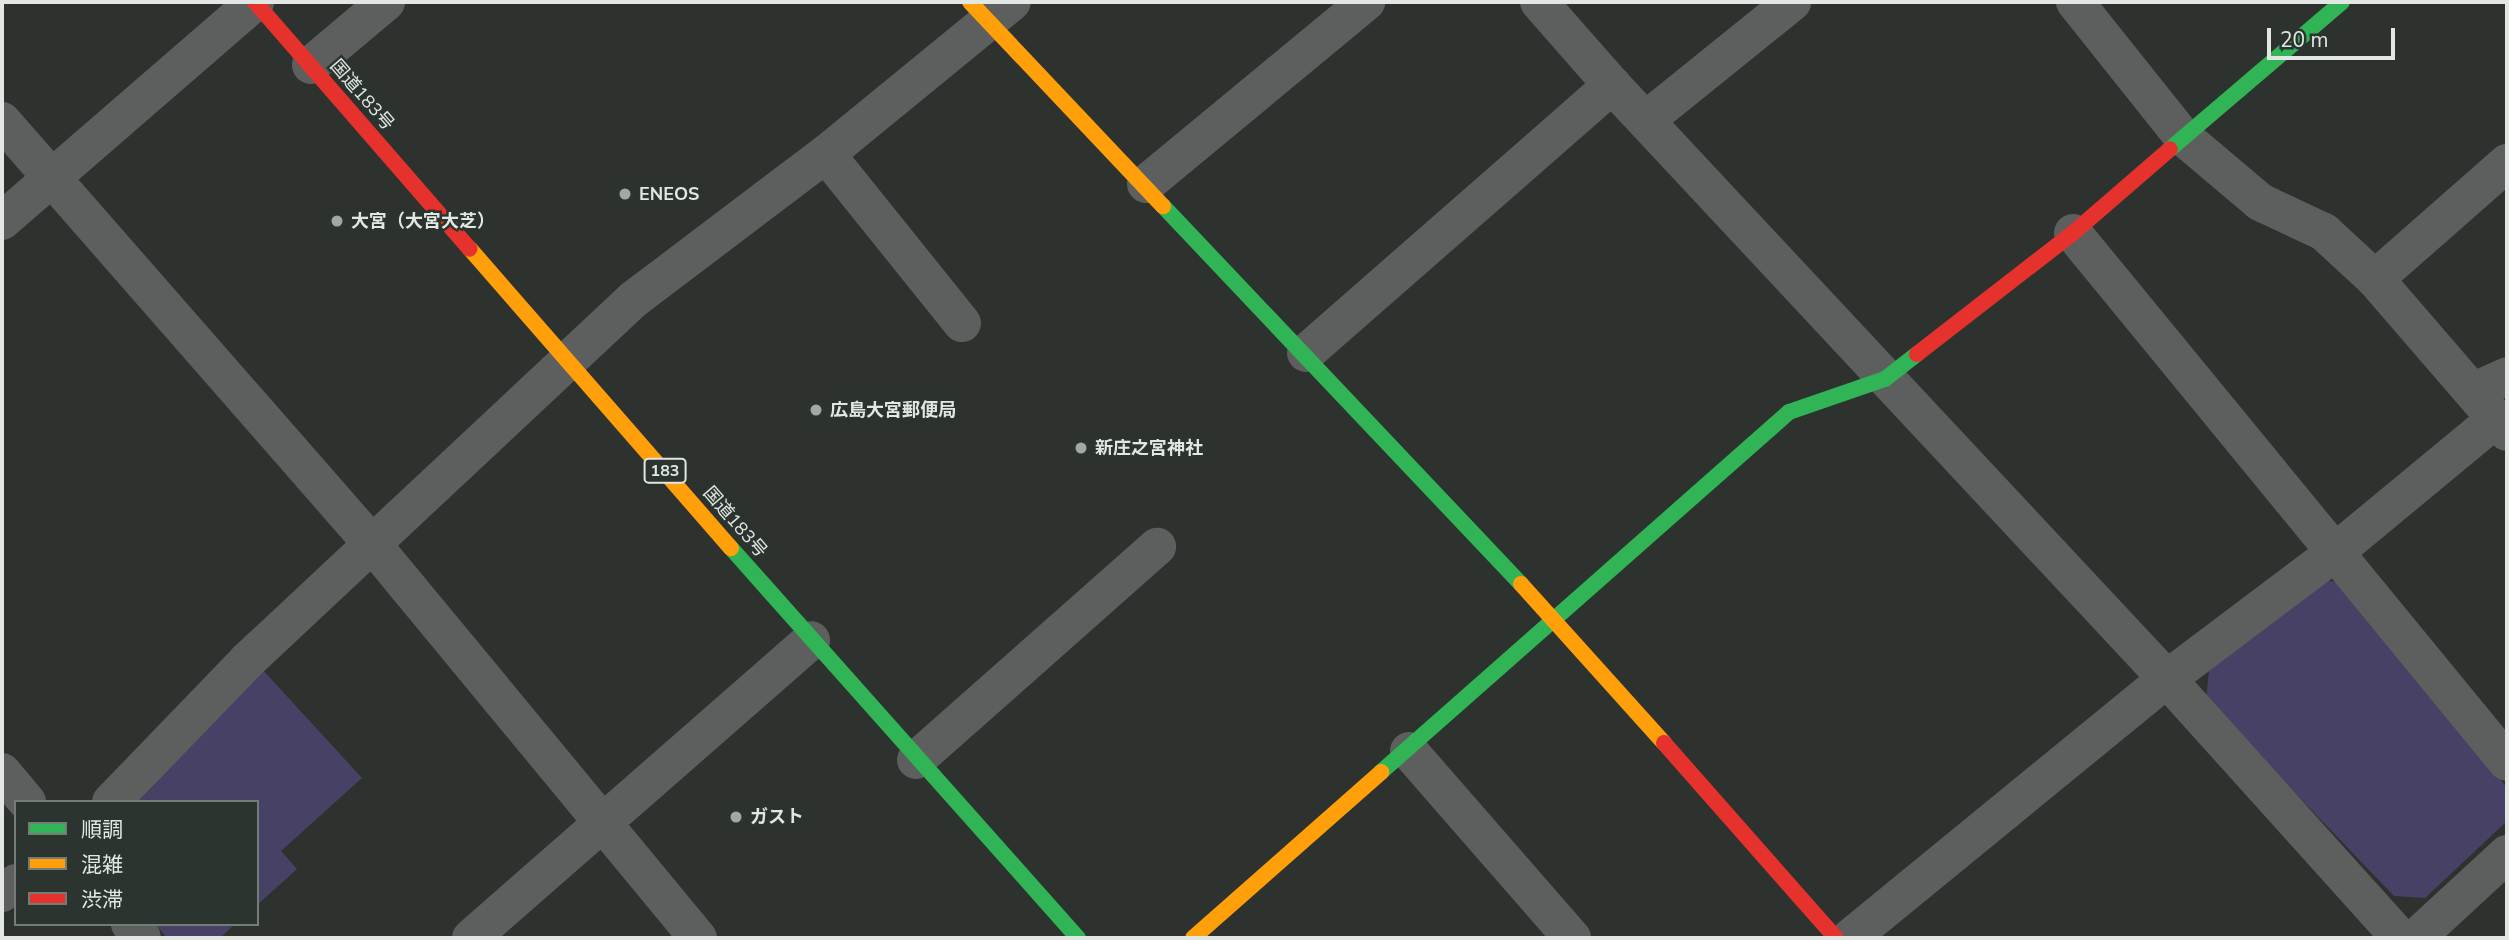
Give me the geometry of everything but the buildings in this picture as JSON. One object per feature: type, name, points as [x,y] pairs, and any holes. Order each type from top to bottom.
[{"type":"main road","name":"国道183号","points":[[254,2],[916,760],[1078,938]]},
{"type":"main road","points":[[1193,938],[1409,751],[1790,412],[1885,379],[2073,233],[2182,136],[2342,2]]},
{"type":"main road","points":[[991,9],[1146,184],[1556,620],[1836,938]]},
{"type":"street","points":[[2,221],[254,2]]},
{"type":"street","points":[[311,65],[386,2]]},
{"type":"street","points":[[1146,184],[1366,2]]},
{"type":"street","points":[[1539,2],[1612,85],[2167,680],[2400,938]]},
{"type":"street","points":[[1646,120],[1792,2]]},
{"type":"street","points":[[1850,938],[2167,680],[2334,553],[2496,405],[2375,279],[2324,232],[2260,202],[2182,136],[2075,2]]},
{"type":"street","points":[[113,800],[247,662],[634,299],[826,154],[991,9]]},
{"type":"street","points":[[1306,353],[1612,85]]},
{"type":"street","points":[[2,121],[373,545],[698,938]]},
{"type":"street","points":[[826,154],[962,323]]},
{"type":"street","points":[[2375,279],[2507,163]]},
{"type":"street","points":[[2073,233],[2507,762]]},
{"type":"street","points":[[916,760],[1157,547]]},
{"type":"street","points":[[471,938],[604,826],[811,640]]},
{"type":"street","points":[[1409,751],[1572,938]]},
{"type":"street","points":[[2,772],[25,800]]},
{"type":"street","points":[[2416,938],[2507,854]]},
{"type":"shaded area","points":[[2323,580],[2345,583],[2507,788],[2507,821],[2425,898],[2394,896],[2206,700],[2209,671]]},
{"type":"shaded area","points":[[261,668],[362,778],[281,851],[297,869],[259,903],[259,800],[140,800]]},
{"type":"shaded area","points":[[157,926],[233,926],[220,938],[167,938]]},
{"type":"traffic: fast","points":[[2170,149],[2342,2]]},
{"type":"traffic: fast","points":[[1163,206],[1521,584]]},
{"type":"traffic: fast","points":[[1381,772],[1789,412],[1885,379],[1917,354]]},
{"type":"traffic: fast","points":[[731,548],[1078,938]]},
{"type":"traffic: slow","points":[[970,2],[1163,206]]},
{"type":"traffic: slow","points":[[470,249],[731,548]]},
{"type":"traffic: slow","points":[[1521,584],[1664,743]]},
{"type":"traffic: slow","points":[[1193,938],[1381,772]]},
{"type":"traffic: jam","points":[[255,2],[470,249]]},
{"type":"traffic: jam","points":[[1917,354],[2073,233],[2170,149]]},
{"type":"traffic: jam","points":[[1664,743],[1836,938]]},
{"type":"place","name":"ENEOS","points":[[625,194]]},
{"type":"place","name":"大宮（大宮大芝）","points":[[337,221]]},
{"type":"place","name":"広島大宮郵便局","points":[[816,410]]},
{"type":"place","name":"新庄之宮神社","points":[[1081,448]]},
{"type":"place","name":"ガスト","points":[[736,817]]}]
